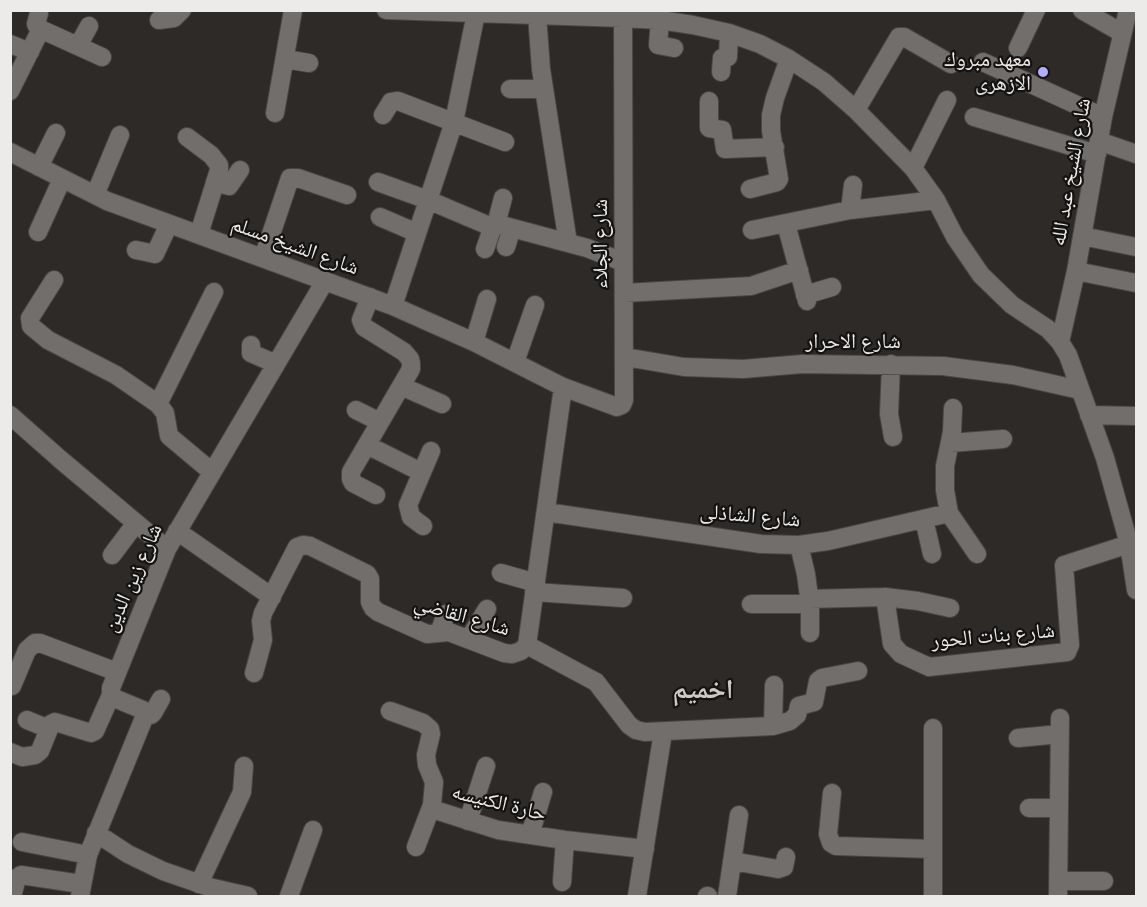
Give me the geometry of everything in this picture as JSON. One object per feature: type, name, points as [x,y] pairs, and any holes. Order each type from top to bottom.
[{"type":"street","points":[[159,20],[174,18],[182,10]]},
{"type":"street","points":[[275,113],[293,10]]},
{"type":"street","points":[[386,10],[602,14],[623,18],[660,20],[690,18],[760,44],[789,59],[824,82],[856,110],[913,168],[936,200],[955,237],[981,275],[1012,305],[1048,329],[1060,342],[1068,355],[1133,545],[1137,590]]},
{"type":"street","points":[[1018,48],[1036,10]]},
{"type":"street","points":[[1083,10],[1122,33]]},
{"type":"street","points":[[393,306],[454,122],[476,13]]},
{"type":"street","name":"شارع الشيخ عبد الله","points":[[1060,342],[1076,272],[1103,117],[1122,33],[1131,13]]},
{"type":"street","points":[[543,14],[539,51],[568,243]]},
{"type":"street","name":"شارع الجلاء","points":[[562,387],[617,407],[622,405],[624,400],[623,18]]},
{"type":"street","points":[[660,20],[658,43],[660,46],[674,48]]},
{"type":"street","points":[[10,91],[30,52],[40,21],[78,46],[102,57]]},
{"type":"street","points":[[78,46],[89,26]]},
{"type":"street","points":[[721,72],[722,58],[728,57],[729,33]]},
{"type":"street","points":[[856,110],[899,37],[904,37],[951,64]]},
{"type":"street","points":[[10,44],[30,52]]},
{"type":"street","points":[[285,59],[309,63]]},
{"type":"street","points":[[750,189],[777,182],[779,179],[771,131],[771,115],[774,98],[789,59]]},
{"type":"street","points":[[982,62],[1103,117]]},
{"type":"street","points":[[510,89],[544,89]]},
{"type":"street","points":[[913,168],[947,100]]},
{"type":"street","points":[[383,115],[391,102],[398,101],[505,142]]},
{"type":"street","points":[[709,101],[709,128],[722,130],[726,149],[775,147]]},
{"type":"street","points":[[974,117],[1098,147],[1137,154]]},
{"type":"street","points":[[39,167],[56,133]]},
{"type":"street","points":[[95,195],[120,135]]},
{"type":"street","points":[[187,137],[216,160],[219,170],[199,234]]},
{"type":"street","name":"شارع الشيخ مسلم","points":[[10,152],[95,195],[393,306],[474,342],[562,387]]},
{"type":"street","points":[[215,182],[229,186],[240,170]]},
{"type":"street","points":[[263,258],[290,178],[298,178],[347,195]]},
{"type":"street","points":[[38,232],[62,179]]},
{"type":"street","points":[[378,182],[487,225],[491,232],[485,249]]},
{"type":"street","points":[[850,210],[853,185]]},
{"type":"street","points":[[503,198],[498,220],[501,225],[568,243],[623,262]]},
{"type":"street","points":[[752,230],[850,210],[936,200]]},
{"type":"street","points":[[380,217],[417,233]]},
{"type":"street","points":[[136,250],[155,254],[170,224]]},
{"type":"street","points":[[786,224],[806,298],[832,287]]},
{"type":"street","points":[[506,247],[512,228]]},
{"type":"street","points":[[1082,236],[1137,247]]},
{"type":"street","points":[[624,293],[752,286],[799,270]]},
{"type":"street","points":[[1076,272],[1137,283]]},
{"type":"street","points":[[54,280],[30,318],[31,326],[48,340],[116,375],[158,404],[165,413],[169,436],[212,472]]},
{"type":"street","name":"شارع زين الدين","points":[[49,729],[55,722],[91,733],[95,731],[167,549],[325,281]]},
{"type":"street","points":[[158,404],[214,292]]},
{"type":"street","points":[[370,297],[361,320],[364,327],[404,352],[410,359],[411,369],[351,472],[353,483],[376,495]]},
{"type":"street","points":[[474,342],[487,298]]},
{"type":"street","points":[[515,362],[535,305]]},
{"type":"street","points":[[250,345],[251,353],[276,364]]},
{"type":"street","name":"شارع الاحرار","points":[[625,357],[684,367],[743,369],[802,364],[943,366],[1013,375],[1080,390]]},
{"type":"street","points":[[891,364],[889,414],[893,437]]},
{"type":"street","points":[[401,386],[442,404]]},
{"type":"street","name":"شارع القاضي","points":[[254,673],[263,640],[261,621],[297,547],[303,544],[367,574],[370,579],[370,602],[378,612],[427,634],[449,632],[512,654],[521,651],[527,645],[562,387]]},
{"type":"street","points":[[953,408],[950,443],[945,466],[945,490],[949,513],[977,554]]},
{"type":"street","points":[[356,410],[380,422]]},
{"type":"street","points":[[10,415],[167,549]]},
{"type":"street","points":[[1089,415],[1137,416]]},
{"type":"street","points":[[950,443],[1003,439]]},
{"type":"street","points":[[366,445],[422,472]]},
{"type":"street","points":[[423,526],[411,517],[408,505],[431,451]]},
{"type":"street","name":"شارع الشاذلى","points":[[546,512],[761,543],[799,545],[828,541],[949,513]]},
{"type":"street","points":[[924,519],[932,554]]},
{"type":"street","points":[[112,555],[136,523]]},
{"type":"street","points":[[177,531],[272,597]]},
{"type":"street","points":[[799,545],[806,574],[810,633]]},
{"type":"street","name":"شارع بنات الحور","points":[[885,597],[892,644],[901,654],[929,666],[1066,652],[1070,645],[1064,565],[1133,545]]},
{"type":"street","points":[[501,573],[535,587],[623,598]]},
{"type":"street","points":[[751,604],[885,597],[950,608]]},
{"type":"street","points":[[469,639],[487,609]]},
{"type":"street","points":[[439,633],[446,614]]},
{"type":"street","points":[[12,686],[27,650],[35,643],[117,672]]},
{"type":"street","points":[[527,645],[596,682],[629,725],[636,730],[663,732],[773,726],[794,719],[799,706],[814,702],[818,681],[822,678],[858,671]]},
{"type":"street","points":[[773,726],[774,685]]},
{"type":"street","points":[[111,695],[114,699],[143,710],[144,714]]},
{"type":"street","points":[[144,714],[151,715],[161,699]]},
{"type":"street","name":"حارة الكنيسه","points":[[390,711],[423,723],[430,729],[426,755],[427,765],[434,782],[432,805],[435,810],[498,830],[645,849]]},
{"type":"street","points":[[12,897],[17,878],[21,875],[80,890],[96,833],[144,714]]},
{"type":"street","points":[[11,753],[22,757],[35,755],[40,751],[49,729],[27,720]]},
{"type":"street","points":[[1018,738],[1060,726],[1058,889],[1104,881]]},
{"type":"street","points":[[933,728],[933,897]]},
{"type":"street","points":[[638,897],[663,732]]},
{"type":"street","points":[[205,889],[242,792],[244,766]]},
{"type":"street","points":[[468,821],[486,766]]},
{"type":"street","points":[[530,835],[543,792]]},
{"type":"street","points":[[832,793],[828,834],[831,843],[836,846],[932,849]]},
{"type":"street","points":[[416,847],[432,805]]},
{"type":"street","points":[[1029,808],[1059,808]]},
{"type":"street","points":[[727,897],[739,815]]},
{"type":"street","points":[[289,897],[313,830]]},
{"type":"street","points":[[96,833],[128,854],[205,889],[248,897]]},
{"type":"street","points":[[562,882],[565,840]]},
{"type":"street","points":[[22,842],[88,855]]},
{"type":"street","points":[[732,861],[778,869],[784,867],[786,857]]},
{"type":"place","name":"معهد مبروك الازهرى","points":[[1043,72]]},
{"type":"district","name":"اخميم","points":[[703,690]]}]
